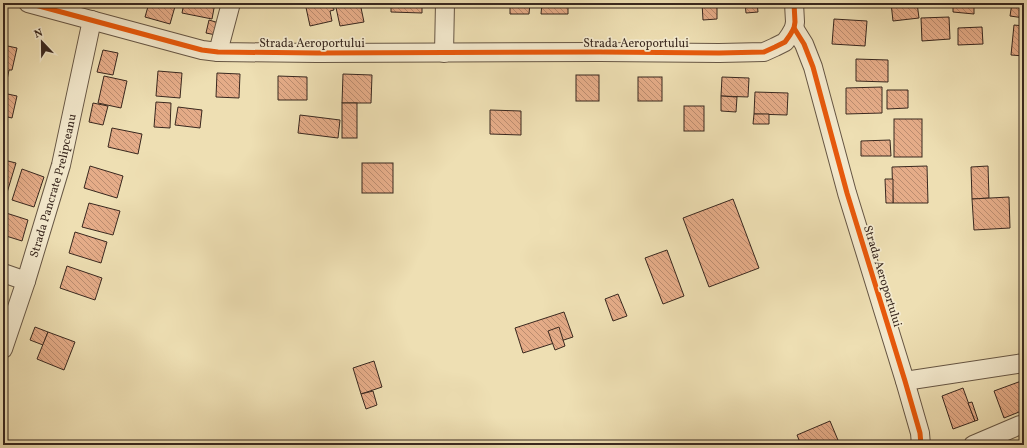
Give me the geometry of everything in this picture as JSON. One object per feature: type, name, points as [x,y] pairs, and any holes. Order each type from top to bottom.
[{"type":"street","points":[[218,52],[231,3]]},
{"type":"street","points":[[444,53],[445,3]]},
{"type":"street","points":[[794,3],[794,28]]},
{"type":"street","name":"Strada Aeroportului","points":[[34,4],[202,50],[218,52],[764,52],[785,42],[794,28],[804,44],[813,67],[847,193],[920,433],[921,445]]},
{"type":"street","name":"Strada Pancrate Prelipceanu","points":[[3,348],[26,281],[61,165],[92,20]]},
{"type":"street","points":[[3,273],[26,281]]},
{"type":"street","points":[[905,382],[1024,363]]},
{"type":"street","points":[[973,445],[1020,426]]},
{"type":"building","points":[[149,3],[176,3],[170,24],[145,17]]},
{"type":"building","points":[[184,3],[215,3],[212,19],[182,13]]},
{"type":"building","points":[[305,3],[333,3],[334,10],[330,11],[332,21],[310,26]]},
{"type":"building","points":[[335,3],[360,3],[364,22],[340,26]]},
{"type":"building","points":[[371,3],[386,3],[386,4],[371,5]]},
{"type":"building","points":[[391,3],[422,3],[422,13],[391,12]]},
{"type":"building","points":[[510,3],[530,3],[529,14],[510,14]]},
{"type":"building","points":[[542,3],[568,3],[568,14],[541,14]]},
{"type":"building","points":[[702,3],[717,3],[717,19],[703,20]]},
{"type":"building","points":[[745,3],[757,3],[758,12],[746,13]]},
{"type":"building","points":[[891,3],[917,3],[919,18],[893,21]]},
{"type":"building","points":[[921,3],[938,3],[938,4],[922,5]]},
{"type":"building","points":[[953,3],[974,3],[974,14],[953,12]]},
{"type":"building","points":[[1012,3],[1024,3],[1024,18],[1010,16]]},
{"type":"building","points":[[949,17],[950,39],[922,41],[921,18]]},
{"type":"building","points":[[834,19],[867,21],[865,46],[832,44]]},
{"type":"building","points":[[209,20],[219,23],[216,35],[206,33]]},
{"type":"building","points":[[1014,25],[1024,26],[1024,56],[1011,55]]},
{"type":"building","points":[[982,27],[983,44],[958,45],[958,28]]},
{"type":"building","points":[[3,45],[17,48],[12,70],[9,70],[7,80],[3,79]]},
{"type":"building","points":[[103,50],[118,53],[113,75],[97,72]]},
{"type":"building","points":[[856,59],[888,60],[888,82],[856,81]]},
{"type":"building","points":[[158,71],[182,73],[180,98],[156,96]]},
{"type":"building","points":[[217,73],[240,74],[239,98],[216,97]]},
{"type":"building","points":[[343,74],[372,75],[371,103],[342,103]]},
{"type":"building","points":[[576,75],[599,75],[599,101],[576,101]]},
{"type":"building","points":[[104,76],[127,81],[121,108],[98,103]]},
{"type":"building","points":[[278,76],[307,77],[307,100],[278,100]]},
{"type":"building","points":[[638,77],[662,77],[662,101],[638,101]]},
{"type":"building","points":[[722,77],[749,78],[748,97],[721,96]]},
{"type":"building","points":[[882,87],[882,113],[846,114],[846,88]]},
{"type":"building","points":[[887,90],[908,90],[908,108],[887,109]]},
{"type":"building","points":[[755,92],[788,93],[787,115],[754,114]]},
{"type":"building","points":[[3,93],[17,96],[12,118],[3,116]]},
{"type":"building","points":[[721,96],[737,97],[736,112],[721,111]]},
{"type":"building","points":[[156,102],[171,103],[170,128],[154,127]]},
{"type":"building","points":[[93,103],[108,106],[103,125],[89,122]]},
{"type":"building","points":[[342,103],[357,103],[357,138],[342,138]]},
{"type":"building","points":[[684,106],[704,106],[704,131],[684,131]]},
{"type":"building","points":[[178,107],[202,110],[200,128],[175,125]]},
{"type":"building","points":[[490,110],[521,111],[521,135],[490,134]]},
{"type":"building","points":[[754,114],[769,114],[769,124],[753,124]]},
{"type":"building","points":[[300,115],[340,120],[338,138],[298,133]]},
{"type":"building","points":[[894,119],[922,119],[922,157],[894,157]]},
{"type":"building","points":[[112,128],[142,134],[138,154],[108,147]]},
{"type":"building","points":[[890,140],[891,156],[861,156],[861,141]]},
{"type":"building","points":[[3,161],[16,163],[3,206]]},
{"type":"building","points":[[362,163],[393,163],[393,193],[362,193]]},
{"type":"building","points":[[90,166],[123,176],[117,198],[84,188]]},
{"type":"building","points":[[927,166],[928,203],[893,203],[892,167]]},
{"type":"building","points":[[988,166],[989,198],[972,199],[971,167]]},
{"type":"building","points":[[22,169],[44,177],[34,207],[12,200]]},
{"type":"building","points":[[885,179],[893,179],[893,203],[886,203]]},
{"type":"building","points":[[1009,197],[1010,228],[974,230],[972,199]]},
{"type":"building","points":[[733,199],[759,268],[709,287],[683,218]]},
{"type":"building","points":[[89,203],[120,211],[113,235],[82,227]]},
{"type":"building","points":[[3,212],[28,220],[22,241],[3,235]]},
{"type":"building","points":[[1022,218],[1024,218],[1024,229],[1023,229]]},
{"type":"building","points":[[1023,229],[1024,229],[1024,252]]},
{"type":"building","points":[[75,232],[107,242],[101,263],[69,253]]},
{"type":"building","points":[[667,250],[684,296],[663,304],[645,258]]},
{"type":"building","points":[[67,266],[102,278],[95,300],[60,288]]},
{"type":"building","points":[[618,294],[627,316],[613,321],[605,299]]},
{"type":"building","points":[[564,312],[573,337],[523,353],[515,328]]},
{"type":"building","points":[[35,327],[48,332],[43,345],[30,340]]},
{"type":"building","points":[[559,327],[565,346],[555,350],[548,331]]},
{"type":"building","points":[[48,332],[75,342],[64,370],[37,359]]},
{"type":"building","points":[[374,361],[382,387],[361,394],[353,368]]},
{"type":"building","points":[[1024,380],[1024,410],[1004,418],[994,391]]},
{"type":"building","points":[[963,388],[975,421],[953,429],[942,396]]},
{"type":"building","points":[[373,391],[377,405],[366,409],[361,394]]},
{"type":"building","points":[[972,402],[978,420],[975,421],[968,403]]},
{"type":"building","points":[[830,421],[840,445],[801,445],[797,435]]},
{"type":"cycle path","points":[[28,3],[202,50],[218,52],[317,53],[764,52],[785,42],[790,35],[794,28],[795,22],[794,3]]},
{"type":"cycle path","points":[[794,28],[804,44],[813,67],[847,193],[920,433],[921,445]]}]
